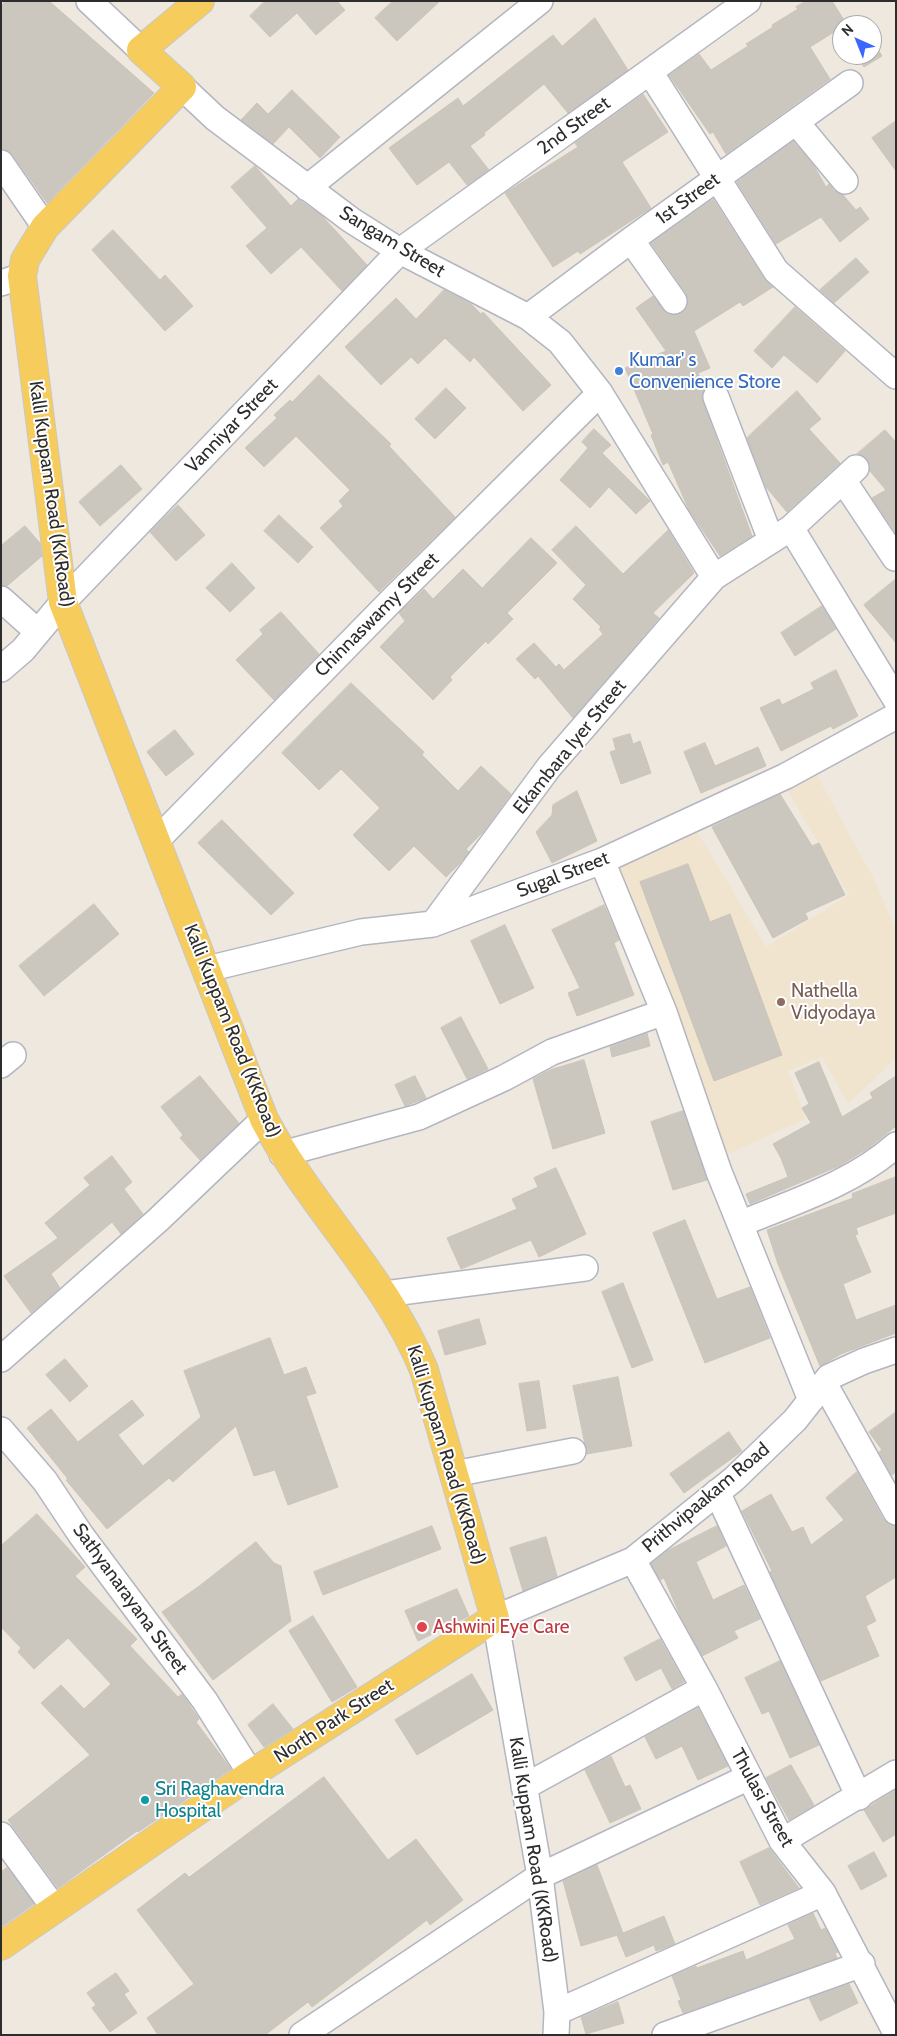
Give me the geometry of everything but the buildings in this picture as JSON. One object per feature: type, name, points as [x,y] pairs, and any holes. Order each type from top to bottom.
[{"type":"main road","points":[[182,87],[141,50],[200,1]]},
{"type":"main road","name":"Kalli Kuppam Road (KKRoad)","points":[[182,87],[45,227],[11,279],[64,602],[264,1119],[282,1154],[385,1294],[411,1338],[424,1370],[495,1618]]},
{"type":"main road","name":"North Park Street","points":[[1,1946],[251,1774],[495,1618]]},
{"type":"street","points":[[89,1],[141,50]]},
{"type":"street","points":[[308,188],[540,1]]},
{"type":"street","name":"2nd Street","points":[[400,251],[748,1]]},
{"type":"street","points":[[650,72],[776,271],[896,376]]},
{"type":"street","name":"1st Street","points":[[528,316],[850,83]]},
{"type":"street","name":"Sangam Street","points":[[182,87],[215,118],[351,220],[400,251],[528,316],[560,342],[600,393],[714,577]]},
{"type":"street","points":[[796,122],[845,181]]},
{"type":"street","points":[[1,163],[23,192],[45,227]]},
{"type":"street","points":[[631,240],[674,301]]},
{"type":"street","name":"Vanniyar Street","points":[[1,668],[23,650],[64,602],[400,251]]},
{"type":"street","name":"Chinnaswamy Street","points":[[157,840],[398,594],[600,393]]},
{"type":"street","points":[[716,397],[781,534],[896,700]]},
{"type":"street","name":"Ekambara Iyer Street","points":[[433,924],[549,767],[714,577],[781,534],[850,474],[896,558]]},
{"type":"street","points":[[1,599],[38,632]]},
{"type":"street","name":"Sugal Street","points":[[207,969],[361,932],[433,924],[602,861],[786,776],[896,716]]},
{"type":"street","points":[[602,861],[664,1012],[719,1172],[740,1224],[818,1392],[896,1512]]},
{"type":"street","points":[[282,1154],[419,1117],[504,1078],[552,1052],[664,1012]]},
{"type":"street","points":[[1,1359],[158,1220],[264,1119]]},
{"type":"street","points":[[740,1224],[824,1190],[880,1159],[896,1145]]},
{"type":"street","points":[[385,1294],[585,1268]]},
{"type":"street","name":"Prithvipaakam Road","points":[[495,1618],[633,1560],[734,1478],[795,1420],[829,1376],[896,1350]]},
{"type":"street","name":"Sathyanarayana Street","points":[[1,1430],[45,1481],[87,1543],[204,1701],[251,1774]]},
{"type":"street","points":[[454,1474],[573,1452]]},
{"type":"street","points":[[717,1492],[860,1797]]},
{"type":"street","name":"Thulasi Street","points":[[633,1560],[704,1688],[782,1841],[823,1893],[862,1964],[896,2033]]},
{"type":"street","name":"Kalli Kuppam Road (KKRoad)","points":[[495,1618],[540,1876],[557,2023]]},
{"type":"street","points":[[524,1787],[704,1688]]},
{"type":"street","points":[[782,1841],[860,1797],[896,1773]]},
{"type":"street","points":[[302,2035],[540,1876],[749,1776]]},
{"type":"street","points":[[1,1835],[55,1909]]},
{"type":"street","points":[[557,2023],[823,1893]]},
{"type":"street","points":[[665,2035],[862,1964]]},
{"type":"shaded area","name":"Nathella Vidyodaya","points":[[812,766],[873,877],[896,930],[896,1058],[848,1104],[822,1057],[788,1071],[806,1119],[723,1156],[615,865],[694,826],[766,947],[849,895],[783,783]]},
{"type":"place","name":"Kumar' s Convenience Store","points":[[619,371]]},
{"type":"place","name":"Nathella Vidyodaya","points":[[781,1002]]},
{"type":"place","name":"Ashwini Eye Care","points":[[422,1627]]},
{"type":"place","name":"Sri Raghavendra Hospital","points":[[145,1800]]}]
